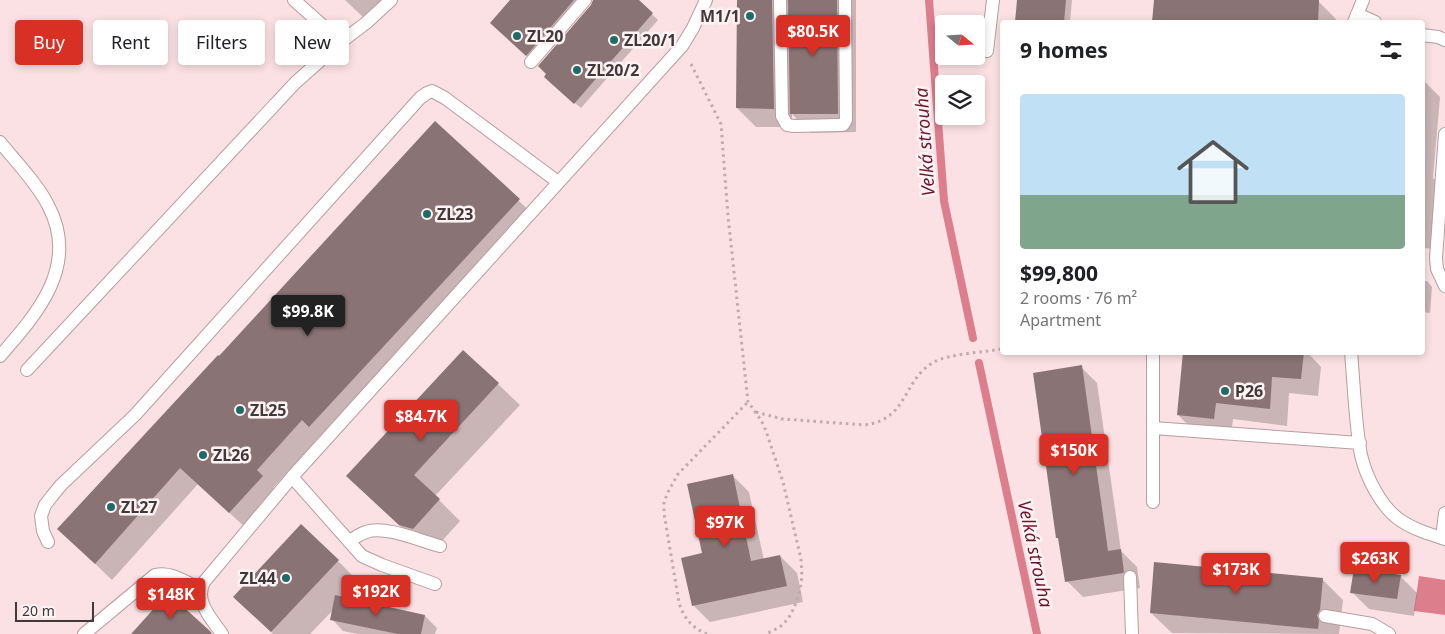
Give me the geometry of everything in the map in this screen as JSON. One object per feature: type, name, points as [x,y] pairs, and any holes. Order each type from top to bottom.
[{"type":"lane","points":[[294,0],[316,20]]},
{"type":"lane","points":[[349,36],[392,0]]},
{"type":"lane","points":[[531,62],[585,0]]},
{"type":"lane","points":[[222,634],[200,596],[200,589],[204,582],[292,477],[682,46],[706,0]]},
{"type":"lane","points":[[780,0],[782,116],[784,123],[789,126],[839,126],[843,125],[846,120],[845,0]]},
{"type":"lane","points":[[987,51],[993,0]]},
{"type":"lane","points":[[1356,18],[1363,0]]},
{"type":"lane","points":[[1425,35],[1445,40]]},
{"type":"lane","points":[[27,370],[295,83],[315,65]]},
{"type":"lane","points":[[48,542],[41,524],[41,516],[45,505],[56,491],[135,415],[420,98],[427,93],[432,91],[445,98],[558,182]]},
{"type":"lane","points":[[1445,134],[1442,221],[1437,269],[1445,286]]},
{"type":"lane","points":[[0,142],[38,188],[48,204],[58,228],[60,251],[58,269],[37,312],[0,356]]},
{"type":"lane","points":[[1152,502],[1153,355]]},
{"type":"lane","points":[[1351,355],[1362,456],[1373,485],[1387,508],[1400,520],[1422,532],[1444,539],[1445,513]]},
{"type":"lane","points":[[1153,428],[1360,443]]},
{"type":"lane","points":[[292,477],[362,556],[435,584]]},
{"type":"lane","points":[[349,542],[366,532],[375,530],[386,531],[440,546]]},
{"type":"lane","points":[[84,634],[155,575],[163,573],[170,575],[200,589]]},
{"type":"lane","points":[[1130,577],[1132,634]]},
{"type":"lane","points":[[1325,616],[1372,624],[1389,634]]},
{"type":"path","points":[[682,46],[721,124],[728,216],[748,402],[761,420],[766,431],[783,482],[801,559],[802,576],[800,591],[794,608],[788,619],[780,627],[766,634]]},
{"type":"path","points":[[755,412],[782,419],[865,425],[878,423],[894,412],[903,402],[918,378],[934,362],[949,357],[1000,349]]},
{"type":"path","points":[[707,634],[691,624],[683,615],[679,603],[664,513],[664,502],[668,490],[678,474],[748,402]]},
{"type":"shaded area","points":[[1419,576],[1445,580],[1445,615],[1414,611]]},
{"type":"building","name":"ZL20","points":[[510,0],[574,0],[526,56],[490,23]]},
{"type":"building","points":[[593,0],[639,0],[653,13],[574,104],[544,77],[546,74],[538,66],[591,5]]},
{"type":"building","points":[[737,0],[772,0],[774,109],[736,108]]},
{"type":"building","points":[[788,0],[837,0],[838,114],[790,114]]},
{"type":"building","points":[[1017,0],[1066,0],[1064,20],[1015,20]]},
{"type":"building","points":[[1154,0],[1319,0],[1318,20],[1152,20]]},
{"type":"building","points":[[435,121],[520,199],[309,427],[302,420],[257,470],[263,476],[229,513],[180,468],[95,564],[57,529]]},
{"type":"building","points":[[463,350],[499,383],[414,475],[440,499],[413,529],[399,525],[346,476]]},
{"type":"building","name":"P26","points":[[1183,355],[1304,355],[1301,379],[1272,377],[1270,409],[1216,403],[1214,419],[1177,415]]},
{"type":"building","points":[[1082,365],[1108,551],[1121,549],[1124,572],[1065,582],[1058,538],[1056,538],[1033,373]]},
{"type":"building","points":[[733,474],[751,561],[780,555],[787,586],[692,606],[681,558],[702,553],[687,484]]},
{"type":"building","name":"ZL44","points":[[301,524],[339,560],[271,632],[233,597]]},
{"type":"building","points":[[1154,562],[1323,578],[1320,610],[1317,615],[1319,621],[1318,629],[1150,613]]},
{"type":"building","points":[[1354,568],[1401,575],[1397,599],[1350,593]]},
{"type":"building","points":[[168,593],[210,631],[212,634],[131,634]]},
{"type":"building","points":[[335,595],[425,615],[421,634],[398,634],[330,620]]},
{"type":"waterway","name":"Velká strouha","points":[[929,0],[944,201],[973,338]]},
{"type":"waterway","name":"Velká strouha","points":[[979,363],[1037,634]]},
{"type":"place","name":"M1/1","points":[[750,16]]},
{"type":"place","name":"ZL20","points":[[517,36]]},
{"type":"place","name":"ZL20/1","points":[[614,40]]},
{"type":"place","name":"ZL20/2","points":[[577,70]]},
{"type":"place","name":"ZL23","points":[[427,214]]},
{"type":"place","name":"P26","points":[[1225,391]]},
{"type":"place","name":"ZL25","points":[[240,410]]},
{"type":"place","name":"ZL26","points":[[203,455]]},
{"type":"place","name":"ZL27","points":[[111,507]]},
{"type":"place","name":"ZL44","points":[[286,578]]}]
